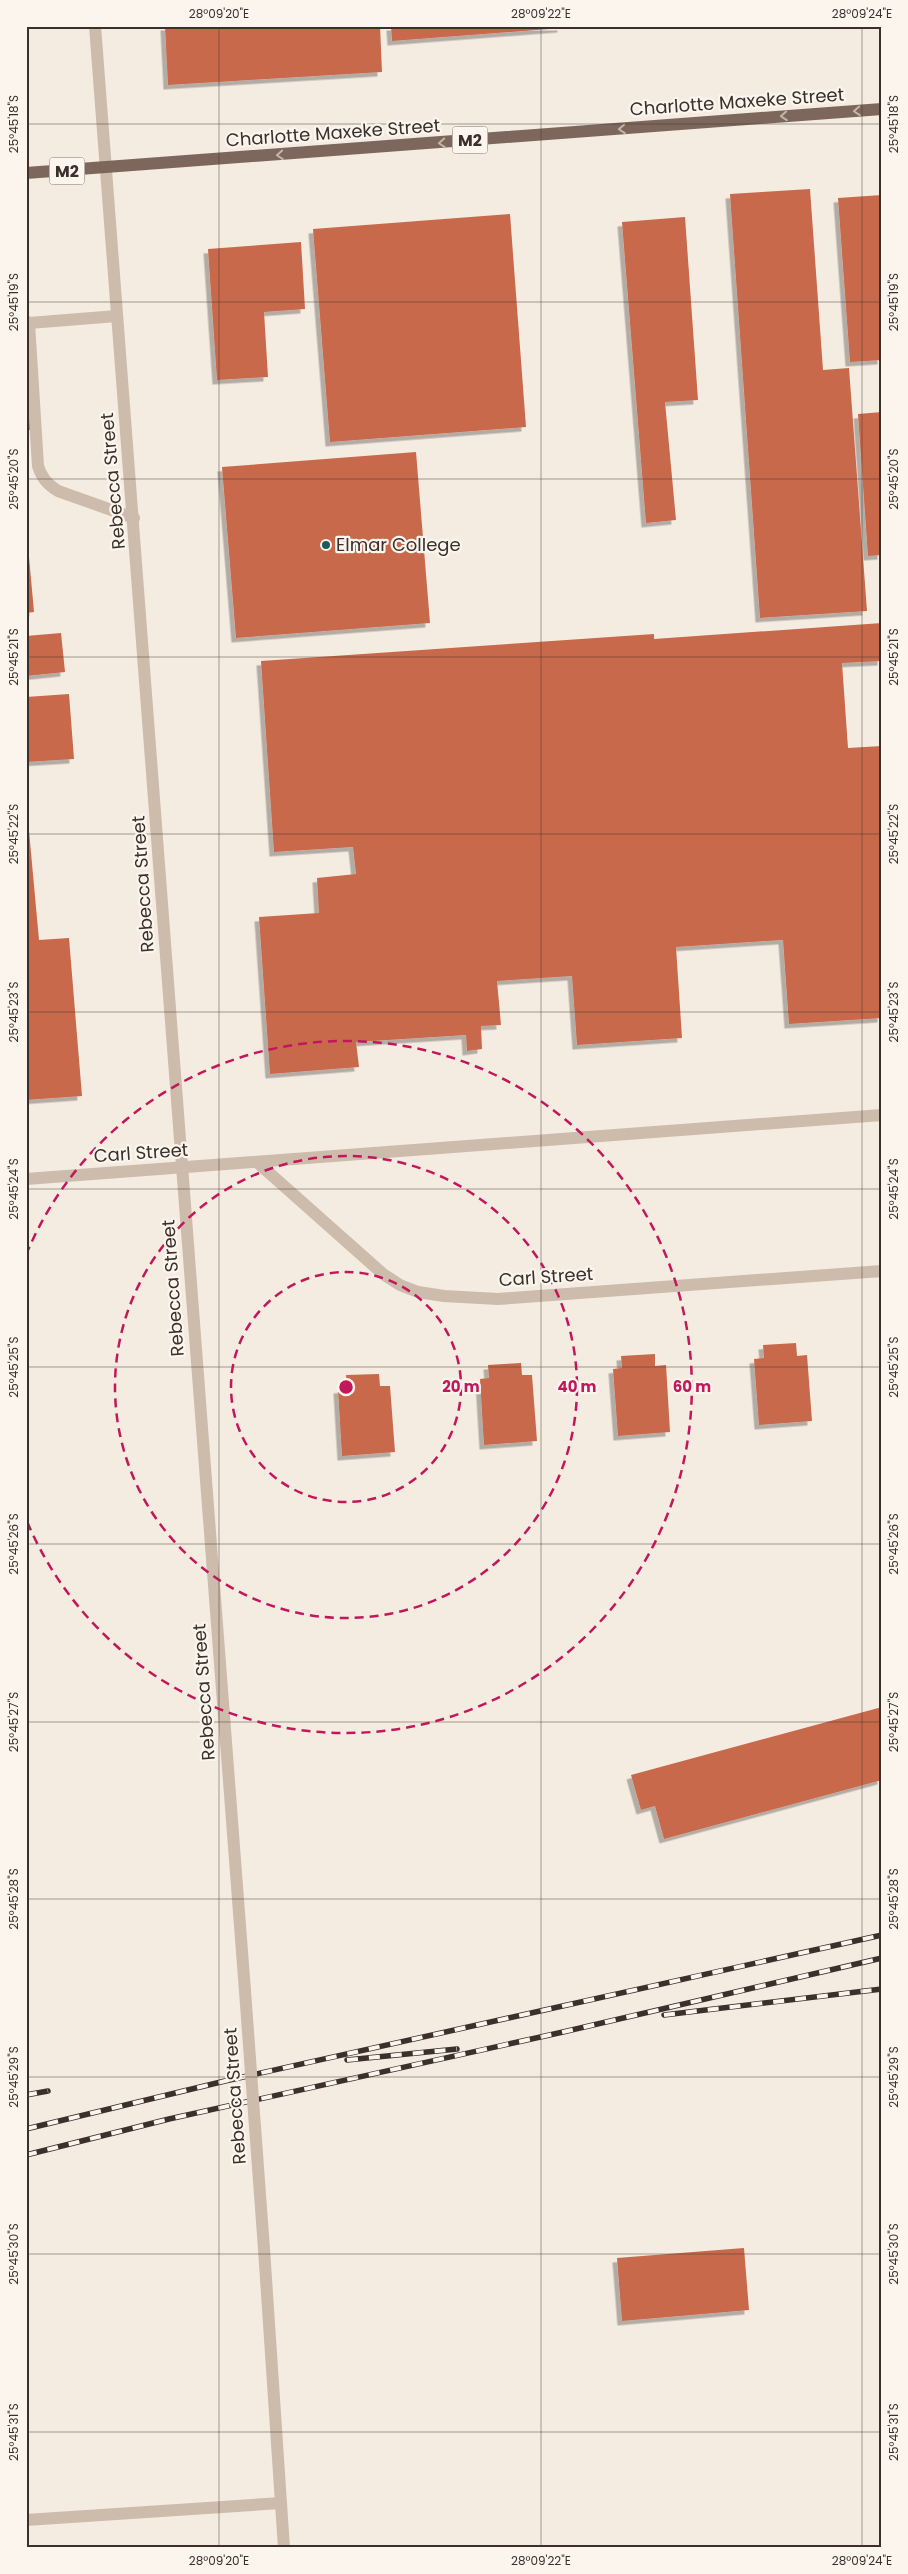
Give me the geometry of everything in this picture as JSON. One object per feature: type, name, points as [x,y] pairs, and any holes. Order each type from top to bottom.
[{"type":"main road","name":"Charlotte Maxeke Street","points":[[26,174],[882,109]]},
{"type":"street","name":"Rebecca Street","points":[[95,26],[134,518],[181,1167],[264,2249],[284,2548]]},
{"type":"street","points":[[117,316],[27,322],[38,466],[41,476],[48,485],[58,491],[134,518]]},
{"type":"street","name":"Carl Street","points":[[26,1179],[882,1115]]},
{"type":"street","name":"Carl Street","points":[[258,1163],[383,1274],[418,1292],[468,1299],[498,1299],[882,1271]]},
{"type":"street","points":[[26,2520],[281,2503]]},
{"type":"building","points":[[165,26],[380,26],[382,72],[168,85]]},
{"type":"building","points":[[391,26],[562,26],[562,28],[392,41]]},
{"type":"building","points":[[810,189],[823,370],[849,368],[867,611],[760,618],[730,194]]},
{"type":"building","points":[[882,195],[882,360],[850,362],[838,198]]},
{"type":"building","points":[[510,214],[526,427],[330,442],[313,229]]},
{"type":"building","points":[[685,217],[698,400],[665,402],[676,520],[646,523],[622,222]]},
{"type":"building","points":[[301,242],[305,309],[264,312],[268,377],[217,380],[208,249]]},
{"type":"building","points":[[26,375],[32,430],[26,430]]},
{"type":"building","points":[[882,412],[882,555],[868,556],[858,414]]},
{"type":"building","name":"Elmar College","points":[[416,452],[430,623],[236,638],[222,467]]},
{"type":"building","points":[[29,557],[34,612],[26,613],[26,558]]},
{"type":"building","points":[[882,623],[882,661],[842,663],[848,748],[882,746],[882,1018],[789,1024],[783,940],[676,947],[682,1038],[577,1045],[572,976],[497,981],[501,1025],[481,1026],[482,1049],[467,1051],[466,1035],[356,1042],[359,1067],[270,1074],[259,917],[319,913],[317,878],[356,874],[353,847],[274,852],[261,661],[654,634],[654,639]]},
{"type":"building","points":[[61,633],[65,672],[26,676],[26,636]]},
{"type":"building","points":[[69,694],[74,759],[26,762],[26,697]]},
{"type":"building","points":[[26,798],[39,940],[69,938],[82,1096],[26,1100]]},
{"type":"building","points":[[796,1343],[797,1356],[807,1355],[812,1421],[759,1425],[754,1359],[764,1358],[763,1345]]},
{"type":"building","points":[[655,1354],[655,1366],[666,1365],[670,1432],[618,1436],[613,1369],[622,1368],[621,1356]]},
{"type":"building","points":[[521,1363],[522,1375],[532,1375],[537,1441],[484,1445],[480,1379],[489,1378],[488,1365]]},
{"type":"building","points":[[379,1374],[380,1386],[390,1386],[395,1452],[342,1456],[338,1389],[347,1388],[346,1375]]},
{"type":"building","points":[[882,1707],[882,1780],[664,1839],[655,1806],[641,1810],[631,1775]]},
{"type":"building","points":[[744,2248],[749,2310],[622,2321],[617,2258]]},
{"type":"railway","points":[[26,2129],[225,2081],[882,1935]]},
{"type":"railway","points":[[26,2155],[169,2119],[563,2032],[882,1958]]},
{"type":"railway","points":[[664,2015],[882,1989]]},
{"type":"railway","points":[[347,2060],[457,2049]]},
{"type":"railway","points":[[26,2095],[48,2091]]},
{"type":"place","name":"Elmar College","points":[[326,545]]}]
